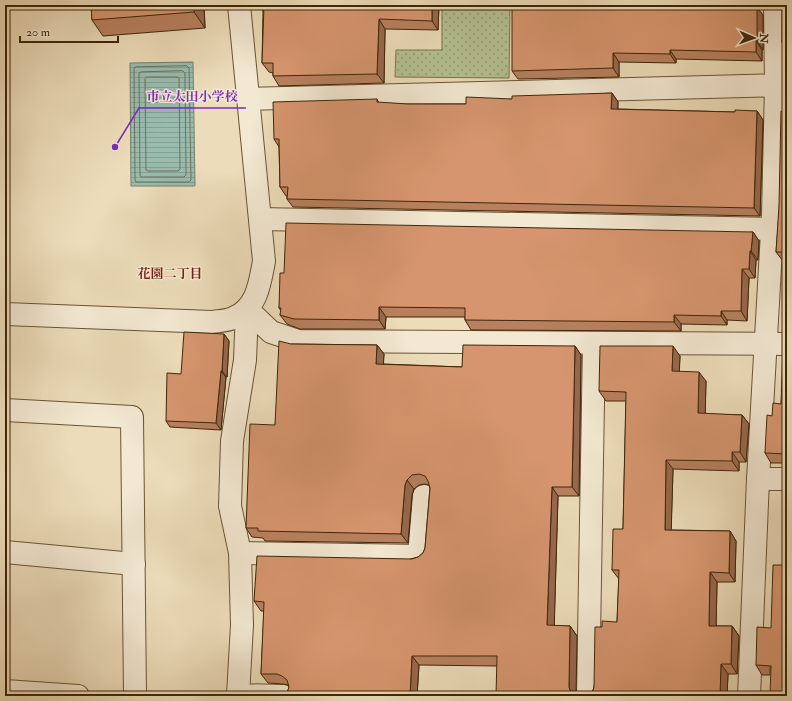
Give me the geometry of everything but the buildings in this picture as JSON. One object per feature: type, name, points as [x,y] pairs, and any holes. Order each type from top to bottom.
[{"type":"street","points":[[5,314],[212,322],[233,319],[247,309],[258,293],[264,261],[239,5]]},
{"type":"street","points":[[749,696],[765,344],[777,219],[781,85],[775,5]]},
{"type":"street","points":[[248,99],[781,85]]},
{"type":"street","points":[[260,219],[777,219]]},
{"type":"street","points":[[247,309],[271,332],[298,341],[787,344]]},
{"type":"street","points":[[247,309],[245,360],[232,441],[230,506],[240,554],[242,625],[238,695],[283,696]]},
{"type":"street","points":[[588,696],[594,343]]},
{"type":"street","points":[[5,410],[132,417],[135,696]]},
{"type":"street","points":[[758,479],[787,479]]},
{"type":"street","points":[[240,554],[419,556],[424,496]]},
{"type":"street","points":[[5,552],[134,564]]},
{"type":"street","points":[[5,691],[78,696]]},
{"type":"green space","points":[[442,5],[510,5],[509,78],[395,77],[396,50],[442,50]]},
{"type":"water","points":[[193,62],[195,186],[131,186],[130,63]]},
{"type":"place","name":"市立太田小学校","points":[[115,147]]},
{"type":"district","name":"花園二丁目","points":[[170,274]]}]
